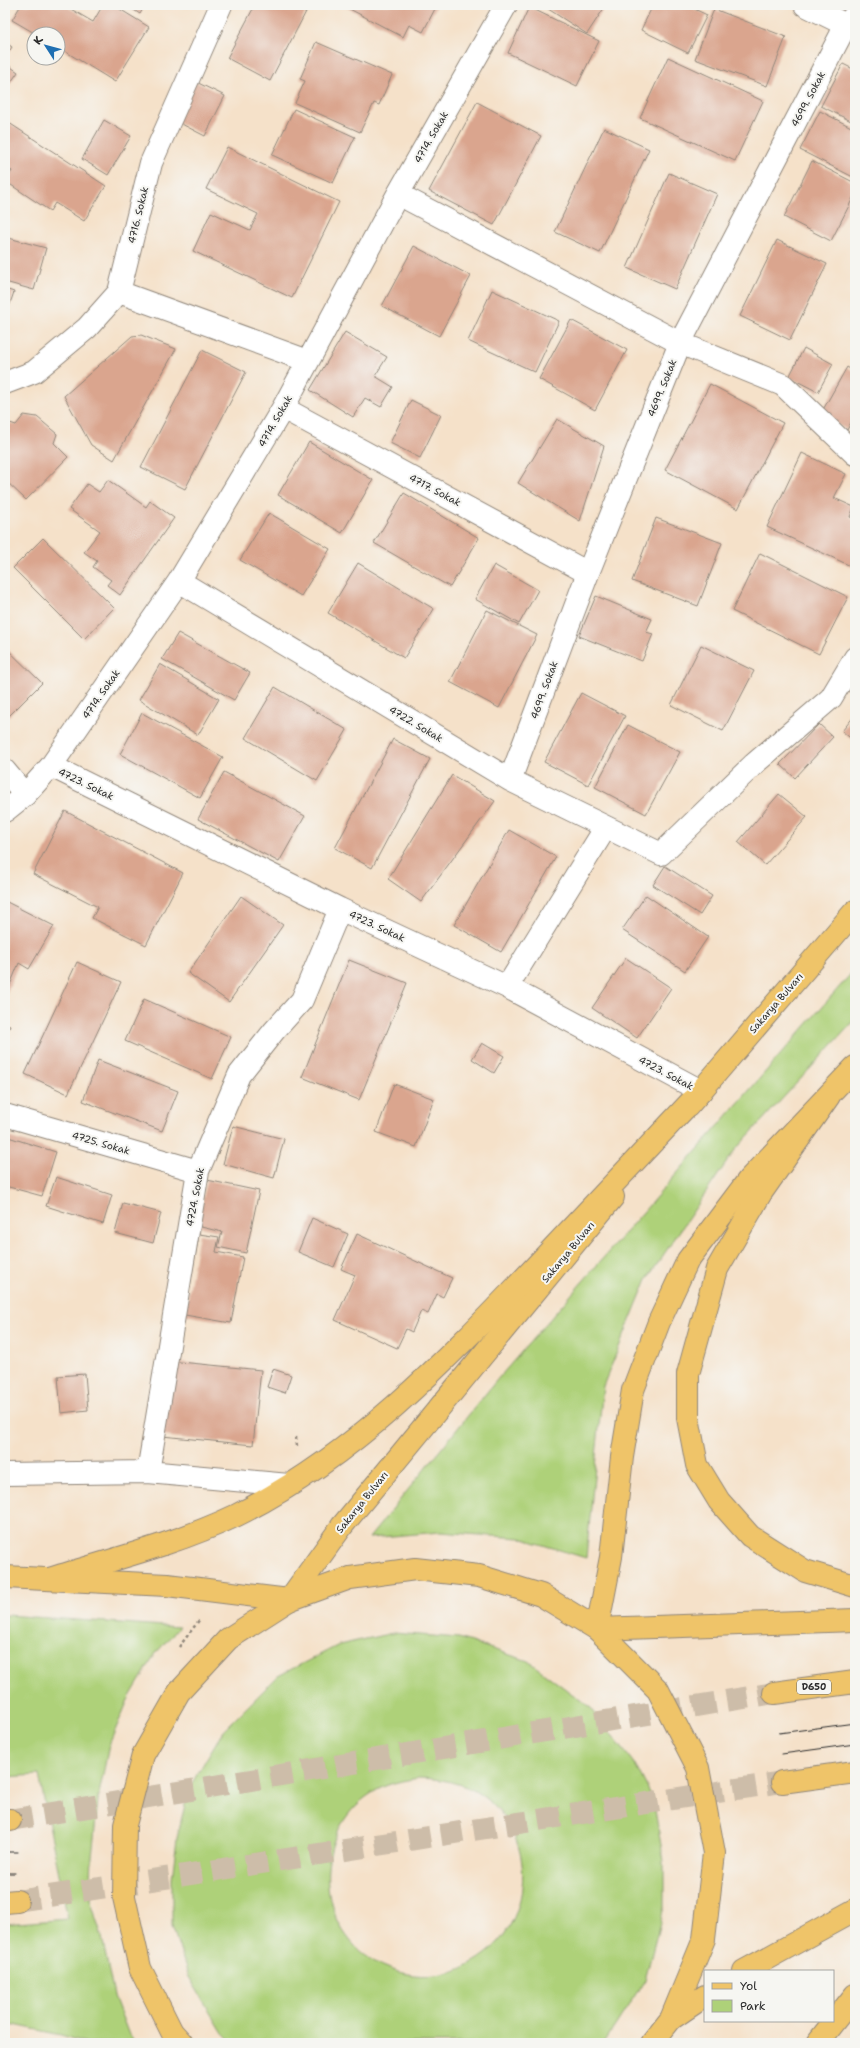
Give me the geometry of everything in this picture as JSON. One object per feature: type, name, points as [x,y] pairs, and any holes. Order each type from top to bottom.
[{"type":"main road","name":"Sakarya Bulvarı","points":[[288,1600],[342,1526],[701,1091],[855,911]]},
{"type":"main road","points":[[597,1629],[611,1557],[622,1457],[633,1390],[659,1322],[688,1260],[749,1180],[855,1067]]},
{"type":"main road","points":[[49,1579],[167,1543],[234,1516],[289,1485],[366,1432],[459,1347],[701,1091]]},
{"type":"main road","points":[[829,1096],[761,1193],[717,1269],[688,1374],[688,1418],[697,1465],[719,1501],[750,1536],[805,1571],[855,1586]]},
{"type":"main road","points":[[182,2043],[172,2032],[140,1968],[124,1897],[125,1825],[144,1755],[179,1692],[228,1639],[288,1600],[350,1578],[414,1569],[479,1576],[541,1595],[597,1629],[658,1690],[698,1768],[714,1853],[704,1939],[671,2019],[652,2043]]},
{"type":"main road","points":[[5,1577],[167,1585],[288,1600]]},
{"type":"main road","points":[[597,1629],[855,1620]]},
{"type":"main road","name":"D650","points":[[774,1693],[855,1682]]},
{"type":"main road","points":[[782,1782],[855,1772]]},
{"type":"main road","points":[[746,1970],[855,1910]]},
{"type":"main road","points":[[834,2022],[855,1995]]},
{"type":"main road","points":[[671,2019],[704,1997]]},
{"type":"main road","points":[[671,2019],[672,2043]]},
{"type":"main road","points":[[817,2043],[834,2022]]},
{"type":"street","name":"4716. Sokak","points":[[5,382],[34,372],[87,328],[119,292],[151,163],[221,5]]},
{"type":"street","name":"4714. Sokak","points":[[5,811],[25,795],[51,766],[179,581],[283,408],[398,194],[506,5]]},
{"type":"street","points":[[805,5],[851,20]]},
{"type":"street","name":"4699. Sokak","points":[[510,780],[588,573],[680,343],[851,20]]},
{"type":"street","points":[[398,194],[680,343],[783,385],[855,454]]},
{"type":"street","points":[[119,292],[308,361]]},
{"type":"street","name":"4717. Sokak","points":[[283,408],[588,573]]},
{"type":"street","name":"4722. Sokak","points":[[179,581],[510,780],[661,854],[754,764],[831,698],[855,658]]},
{"type":"street","name":"4723. Sokak","points":[[51,766],[340,909],[507,987],[701,1091]]},
{"type":"street","points":[[5,771],[25,795]]},
{"type":"street","points":[[507,987],[606,827]]},
{"type":"street","name":"4724. Sokak","points":[[148,1472],[198,1171],[239,1075],[274,1031],[302,1000],[340,909]]},
{"type":"street","name":"4725. Sokak","points":[[5,1115],[198,1171]]},
{"type":"street","points":[[5,1474],[148,1472],[289,1485]]},
{"type":"green space","points":[[855,969],[855,1020],[735,1150],[647,1279],[603,1386],[586,1558],[520,1538],[440,1532],[369,1538],[496,1381]]},
{"type":"green space","points":[[5,1615],[179,1627],[156,1653],[128,1700],[109,1745],[98,1799],[92,1857],[90,1899],[102,1937],[114,1996],[129,2035],[136,2043],[87,2043],[61,2035],[5,2023],[5,1924],[68,1919],[39,1775],[5,1777]]},
{"type":"green space","points":[[393,1633],[459,1638],[528,1661],[591,1708],[636,1766],[653,1799],[664,1861],[664,1907],[645,1980],[604,2043],[233,2043],[223,2033],[189,1977],[172,1926],[172,1879],[177,1838],[189,1788],[223,1731],[278,1676],[339,1645]],"holes":[[[426,1778],[460,1784],[473,1790],[495,1807],[511,1829],[520,1854],[523,1879],[519,1905],[508,1929],[491,1949],[468,1965],[455,1971],[421,1976],[406,1974],[389,1969],[374,1961],[354,1945],[340,1926],[331,1904],[328,1881],[329,1858],[335,1837],[347,1817],[362,1800],[383,1787],[401,1781]]]},
{"type":"building","points":[[21,5],[64,5],[93,22],[103,5],[113,5],[149,27],[115,82],[66,52],[66,26],[26,26],[26,28],[12,20]]},
{"type":"building","points":[[126,5],[145,5],[140,14]]},
{"type":"building","points":[[255,5],[309,6],[270,81],[227,58]]},
{"type":"building","points":[[342,5],[437,5],[423,32],[409,25],[403,37]]},
{"type":"building","points":[[542,5],[606,5],[587,34]]},
{"type":"building","points":[[653,5],[686,5],[707,15],[688,53],[641,30]]},
{"type":"building","points":[[529,7],[599,41],[577,86],[508,53]]},
{"type":"building","points":[[714,9],[786,37],[767,86],[695,59]]},
{"type":"building","points":[[5,42],[12,47],[5,58]]},
{"type":"building","points":[[316,42],[392,75],[379,105],[374,103],[360,132],[295,103],[305,81],[300,79]]},
{"type":"building","points":[[668,57],[763,101],[735,161],[640,118]]},
{"type":"building","points":[[5,63],[18,72],[5,91]]},
{"type":"building","points":[[843,64],[855,70],[855,123],[821,106]]},
{"type":"building","points":[[192,80],[225,96],[205,136],[172,119]]},
{"type":"building","points":[[477,102],[541,136],[494,225],[429,191]]},
{"type":"building","points":[[294,109],[355,137],[333,183],[272,155]]},
{"type":"building","points":[[820,111],[855,129],[855,178],[800,150]]},
{"type":"building","points":[[104,120],[131,136],[108,175],[82,159]]},
{"type":"building","points":[[6,121],[106,186],[84,221],[55,203],[50,211],[5,181],[12,171],[5,167]]},
{"type":"building","points":[[604,128],[649,149],[600,253],[555,232]]},
{"type":"building","points":[[227,147],[339,202],[292,298],[193,251],[211,212],[250,230],[258,214],[206,189]]},
{"type":"building","points":[[812,161],[855,183],[855,194],[831,241],[784,217]]},
{"type":"building","points":[[669,173],[717,194],[675,289],[627,268]]},
{"type":"building","points":[[5,237],[46,248],[34,290],[5,282]]},
{"type":"building","points":[[777,240],[827,264],[790,340],[740,316]]},
{"type":"building","points":[[414,246],[471,276],[439,336],[382,306]]},
{"type":"building","points":[[5,289],[14,292],[5,318]]},
{"type":"building","points":[[492,290],[559,321],[535,372],[468,341]]},
{"type":"building","points":[[571,320],[627,350],[595,410],[539,379]]},
{"type":"building","points":[[345,332],[387,357],[375,376],[393,387],[381,407],[365,398],[353,417],[310,390]]},
{"type":"building","points":[[141,335],[176,349],[114,460],[91,445],[64,396],[132,336]]},
{"type":"building","points":[[804,348],[833,364],[818,392],[789,377]]},
{"type":"building","points":[[202,350],[246,372],[185,489],[141,467]]},
{"type":"building","points":[[847,367],[855,372],[855,415],[847,430],[820,415]]},
{"type":"building","points":[[710,384],[783,423],[738,509],[665,470]]},
{"type":"building","points":[[411,400],[441,415],[420,458],[390,443]]},
{"type":"building","points":[[24,415],[37,417],[57,434],[54,443],[68,457],[26,500],[5,480],[5,424],[7,422],[16,425]]},
{"type":"building","points":[[557,419],[604,446],[580,521],[518,483]]},
{"type":"building","points":[[309,442],[373,480],[342,533],[278,495]]},
{"type":"building","points":[[802,453],[846,474],[834,498],[854,507],[850,517],[855,519],[855,568],[767,527]]},
{"type":"building","points":[[108,480],[146,507],[150,501],[174,518],[120,595],[107,585],[111,580],[93,567],[97,561],[84,552],[100,531],[69,509],[87,484],[99,492]]},
{"type":"building","points":[[404,493],[479,538],[450,587],[374,543]]},
{"type":"building","points":[[269,513],[330,549],[301,596],[240,560]]},
{"type":"building","points":[[656,518],[722,543],[698,606],[632,581]]},
{"type":"building","points":[[43,538],[114,608],[84,639],[13,568]]},
{"type":"building","points":[[760,553],[848,597],[819,654],[732,611]]},
{"type":"building","points":[[358,563],[434,609],[404,658],[328,613]]},
{"type":"building","points":[[494,565],[538,590],[519,624],[475,599]]},
{"type":"building","points":[[596,596],[652,619],[646,632],[653,634],[642,661],[579,636]]},
{"type":"building","points":[[487,610],[537,635],[499,708],[450,682]]},
{"type":"building","points":[[178,633],[250,673],[234,700],[162,659]]},
{"type":"building","points":[[701,645],[754,671],[723,731],[671,705]]},
{"type":"building","points":[[5,647],[42,683],[5,720]]},
{"type":"building","points":[[160,664],[219,699],[198,735],[139,700]]},
{"type":"building","points":[[275,687],[347,730],[317,781],[245,738]]},
{"type":"building","points":[[581,693],[625,716],[588,785],[544,762]]},
{"type":"building","points":[[142,713],[223,757],[200,798],[120,754]]},
{"type":"building","points":[[855,715],[855,742],[842,731]]},
{"type":"building","points":[[819,724],[833,737],[795,778],[780,764]]},
{"type":"building","points":[[628,725],[680,752],[646,814],[595,787]]},
{"type":"building","points":[[393,739],[430,759],[372,868],[335,848]]},
{"type":"building","points":[[224,772],[305,816],[279,862],[198,819]]},
{"type":"building","points":[[452,775],[495,801],[421,902],[388,879]]},
{"type":"building","points":[[779,794],[807,817],[765,865],[738,842]]},
{"type":"building","points":[[65,811],[183,873],[146,945],[92,918],[98,907],[33,874]]},
{"type":"building","points":[[509,830],[556,857],[501,952],[454,925]]},
{"type":"building","points":[[665,866],[712,896],[700,915],[653,885]]},
{"type":"building","points":[[646,895],[708,937],[685,971],[622,930]]},
{"type":"building","points":[[241,896],[283,925],[229,1002],[188,973]]},
{"type":"building","points":[[5,901],[54,926],[29,969],[19,963],[5,997]]},
{"type":"building","points":[[626,958],[671,988],[637,1038],[592,1008]]},
{"type":"building","points":[[349,960],[407,983],[359,1100],[302,1077]]},
{"type":"building","points":[[77,962],[121,982],[68,1094],[25,1074]]},
{"type":"building","points":[[144,999],[231,1037],[212,1079],[125,1041]]},
{"type":"building","points":[[5,1024],[10,1026],[5,1038]]},
{"type":"building","points":[[482,1043],[504,1056],[494,1073],[472,1059]]},
{"type":"building","points":[[98,1060],[178,1091],[162,1131],[83,1101]]},
{"type":"building","points":[[394,1084],[434,1099],[416,1147],[376,1132]]},
{"type":"building","points":[[233,1126],[284,1139],[274,1178],[223,1164]]},
{"type":"building","points":[[5,1136],[56,1152],[42,1196],[5,1186]]},
{"type":"building","points":[[56,1177],[112,1195],[103,1224],[46,1206]]},
{"type":"building","points":[[207,1180],[259,1191],[246,1253],[218,1247],[222,1232],[197,1226]]},
{"type":"building","points":[[123,1203],[161,1213],[153,1243],[115,1233]]},
{"type":"building","points":[[312,1218],[348,1234],[334,1267],[298,1252]]},
{"type":"building","points":[[199,1234],[219,1237],[216,1252],[243,1257],[231,1323],[185,1315]]},
{"type":"building","points":[[357,1234],[452,1278],[443,1297],[437,1294],[428,1314],[421,1311],[412,1332],[406,1329],[397,1348],[335,1320],[355,1275],[341,1269]]},
{"type":"building","points":[[170,1361],[261,1370],[253,1445],[162,1436]]},
{"type":"building","points":[[273,1369],[291,1375],[285,1393],[267,1387]]},
{"type":"building","points":[[85,1374],[88,1410],[61,1413],[58,1376]]},
{"type":"tunnel","points":[[10,1820],[774,1693]]},
{"type":"tunnel","points":[[17,1901],[782,1782]]},
{"type":"tram line","points":[[779,1733],[855,1723]]},
{"type":"tram line","points":[[782,1754],[855,1744]]},
{"type":"tram line","points":[[5,1852],[18,1852]]},
{"type":"tram line","points":[[5,1873],[15,1873]]}]
